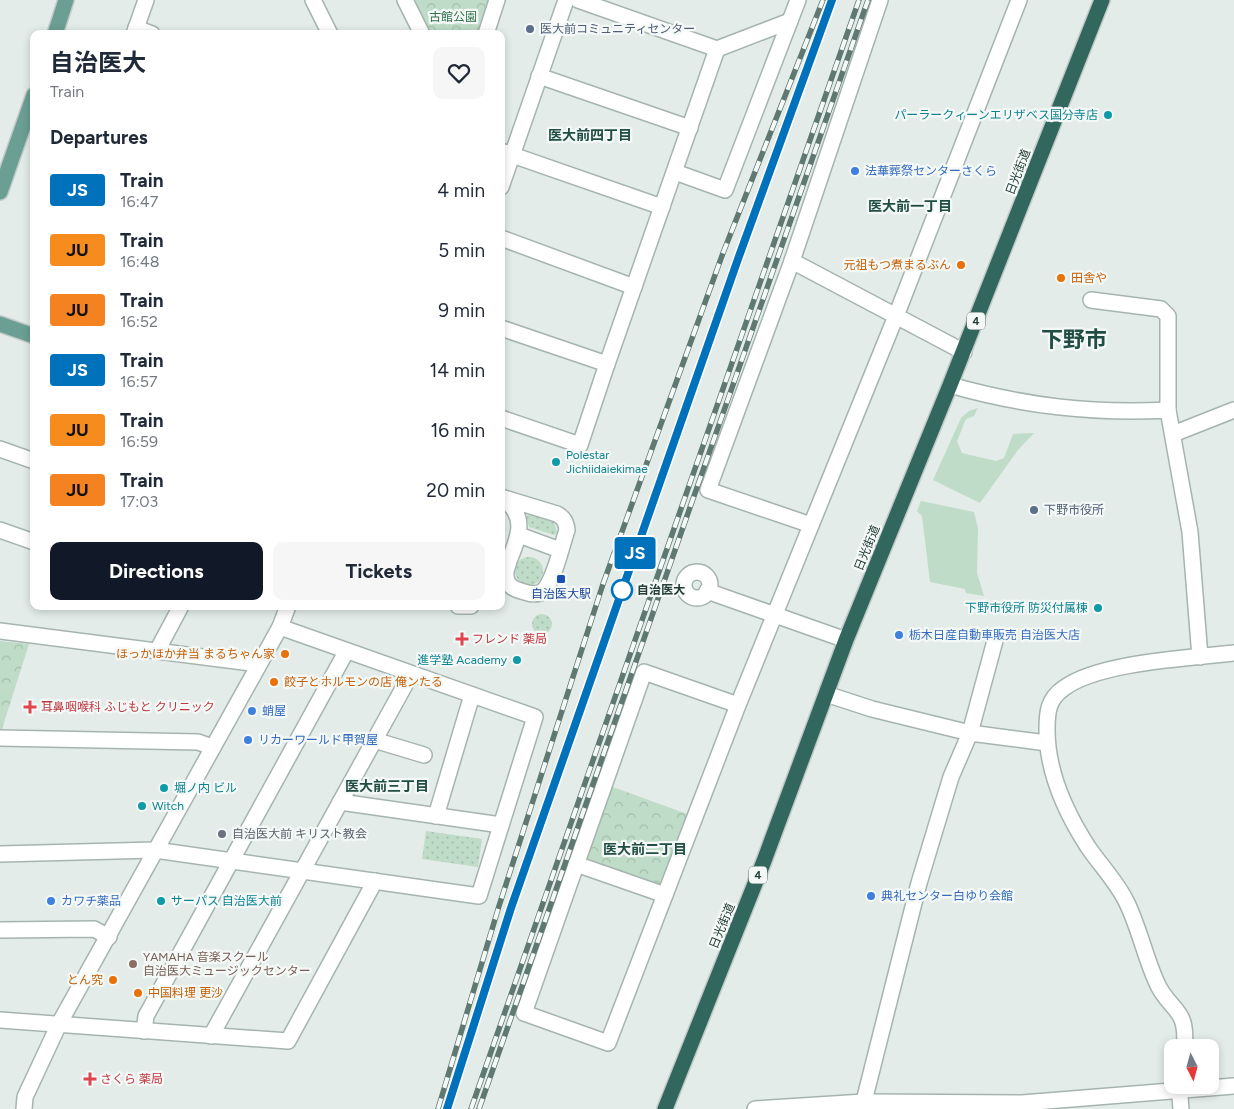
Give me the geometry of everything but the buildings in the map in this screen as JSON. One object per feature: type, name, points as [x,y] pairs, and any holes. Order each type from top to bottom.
[{"type":"highway","name":"日光街道","points":[[664,1109],[764,861],[846,640],[964,352],[1102,0]]},
{"type":"main road","points":[[56,30],[66,0]]},
{"type":"main road","points":[[0,192],[30,107]]},
{"type":"main road","points":[[0,324],[30,335]]},
{"type":"street","points":[[135,30],[146,0]]},
{"type":"street","points":[[313,0],[328,30]]},
{"type":"street","points":[[405,0],[420,30]]},
{"type":"street","points":[[487,30],[497,0]]},
{"type":"street","points":[[566,0],[539,76],[507,153],[662,207]]},
{"type":"street","points":[[578,0],[718,49],[790,22]]},
{"type":"street","points":[[674,172],[726,190],[798,0]]},
{"type":"street","points":[[811,525],[708,490],[792,261],[880,0]]},
{"type":"street","points":[[738,705],[644,672],[524,1013],[608,1043],[738,705],[896,316],[1019,0]]},
{"type":"street","points":[[505,419],[580,445],[718,49]]},
{"type":"street","points":[[539,76],[690,128]]},
{"type":"street","points":[[505,239],[634,287]]},
{"type":"street","points":[[792,261],[964,352]]},
{"type":"street","points":[[1092,300],[1161,308],[1168,316],[1168,410],[1190,532],[1200,657]]},
{"type":"street","points":[[505,329],[607,364]]},
{"type":"street","points":[[950,385],[1007,399],[1078,410],[1168,410]]},
{"type":"street","points":[[1173,434],[1234,410]]},
{"type":"street","points":[[0,449],[30,460]]},
{"type":"street","points":[[505,498],[563,518],[567,530],[549,583],[544,590],[530,594],[506,588],[506,572],[519,535],[520,526],[512,504],[505,500]]},
{"type":"street","points":[[0,530],[30,541]]},
{"type":"street","points":[[519,535],[560,550]]},
{"type":"street","points":[[707,591],[846,640]]},
{"type":"street","points":[[157,651],[178,610]]},
{"type":"street","points":[[24,1109],[25,1097],[59,1024],[280,627],[286,610]]},
{"type":"street","points":[[0,854],[155,850],[479,896],[535,717],[346,652],[280,627]]},
{"type":"street","points":[[0,631],[258,664]]},
{"type":"street","points":[[863,1105],[919,883],[951,777],[970,733],[996,637]]},
{"type":"street","points":[[144,1031],[146,1016],[346,652]]},
{"type":"street","points":[[1186,1039],[1182,1016],[1157,984],[1128,904],[1113,879],[1076,828],[1050,764],[1047,743],[1047,709],[1053,698],[1065,686],[1112,669],[1234,653]]},
{"type":"street","points":[[211,1036],[411,674]]},
{"type":"street","points":[[436,816],[472,694]]},
{"type":"street","points":[[826,694],[889,714],[970,733],[1047,743]]},
{"type":"street","points":[[0,738],[198,742],[212,747]]},
{"type":"street","points":[[374,740],[424,755]]},
{"type":"street","points":[[340,802],[501,824]]},
{"type":"street","points":[[576,864],[664,895]]},
{"type":"street","points":[[0,1020],[288,1041],[374,881]]},
{"type":"street","points":[[0,930],[94,929],[109,937]]},
{"type":"street","points":[[1219,1086],[1234,1086]]},
{"type":"street","points":[[755,1109],[863,1105],[1022,1103],[1164,1089]]},
{"type":"street","points":[[1180,1094],[1181,1109]]},
{"type":"green space","name":"古館公園","points":[[412,0],[491,0],[480,30],[426,30]]},
{"type":"green space","points":[[978,408],[974,416],[966,419],[957,441],[962,453],[996,461],[1004,458],[1013,434],[1034,433],[1018,450],[980,503],[933,480],[961,418],[969,411]]},
{"type":"green space","points":[[921,501],[974,512],[978,529],[977,573],[984,596],[966,593],[965,589],[930,582],[922,516],[917,511]]},
{"type":"green space","points":[[529,514],[554,522],[557,533],[554,535],[529,527],[526,517]]},
{"type":"green space","points":[[529,557],[539,561],[543,571],[539,581],[529,585],[519,581],[515,571],[519,561]]},
{"type":"green space","points":[[542,614],[549,617],[552,624],[549,631],[542,634],[535,631],[532,624],[535,617]]},
{"type":"green space","points":[[0,641],[29,644],[1,732],[0,732]]},
{"type":"green space","points":[[610,786],[690,815],[664,882],[655,886],[591,864],[586,855]]},
{"type":"green space","points":[[426,831],[482,839],[478,867],[422,859]]},
{"type":"railway","points":[[438,1109],[499,906],[603,584],[723,253],[823,0]]},
{"type":"railway","points":[[447,1109],[511,908],[832,0]]},
{"type":"railway","points":[[471,1109],[859,0]]},
{"type":"railway","points":[[479,1109],[868,0]]},
{"type":"train","name":"JS","points":[[447,1109],[511,908],[738,259],[832,0]]},
{"type":"place","name":"医大前コミュニティセンター","points":[[530,29]]},
{"type":"place","name":"パーラークィーンエリザベス国分寺店","points":[[1108,115]]},
{"type":"place","name":"法華葬祭センターさくら","points":[[855,171]]},
{"type":"place","name":"元祖もつ煮まるぶん","points":[[961,265]]},
{"type":"place","name":"田舎や","points":[[1061,278]]},
{"type":"place","name":"Polestar Jichiidaiekimae","points":[[556,462]]},
{"type":"place","name":"下野市役所","points":[[1034,510]]},
{"type":"place","name":"自治医大駅","points":[[561,579]]},
{"type":"place","name":"自治医大","points":[[622,590]]},
{"type":"place","name":"下野市役所 防災付属棟","points":[[1098,608]]},
{"type":"place","name":"栃木日産自動車販売 自治医大店","points":[[899,635]]},
{"type":"place","name":"フレンド 薬局","points":[[462,639]]},
{"type":"place","name":"ほっかほか弁当 まるちゃん家","points":[[285,654]]},
{"type":"place","name":"進学塾 Academy","points":[[517,660]]},
{"type":"place","name":"餃子とホルモンの店 俺ンたる","points":[[274,682]]},
{"type":"place","name":"耳鼻咽喉科 ふじもと クリニック","points":[[30,707]]},
{"type":"place","name":"蛸屋","points":[[252,711]]},
{"type":"place","name":"リカーワールド甲賀屋","points":[[248,740]]},
{"type":"place","name":"堀ノ内 ビル","points":[[164,788]]},
{"type":"place","name":"Witch","points":[[142,806]]},
{"type":"place","name":"自治医大前 キリスト教会","points":[[222,834]]},
{"type":"place","name":"典礼センター白ゆり会館","points":[[871,896]]},
{"type":"place","name":"カワチ薬品","points":[[51,901]]},
{"type":"place","name":"サーパス 自治医大前","points":[[161,901]]},
{"type":"place","name":"YAMAHA 音楽スクール 自治医大ミュージックセンター","points":[[133,964]]},
{"type":"place","name":"とん究","points":[[113,980]]},
{"type":"place","name":"中国料理 更沙","points":[[138,993]]},
{"type":"place","name":"さくら 薬局","points":[[90,1079]]},
{"type":"district","name":"医大前四丁目","points":[[590,135]]},
{"type":"district","name":"医大前一丁目","points":[[910,206]]},
{"type":"district","name":"下野市","points":[[1074,339]]},
{"type":"district","name":"医大前三丁目","points":[[387,786]]},
{"type":"district","name":"医大前二丁目","points":[[645,849]]}]
